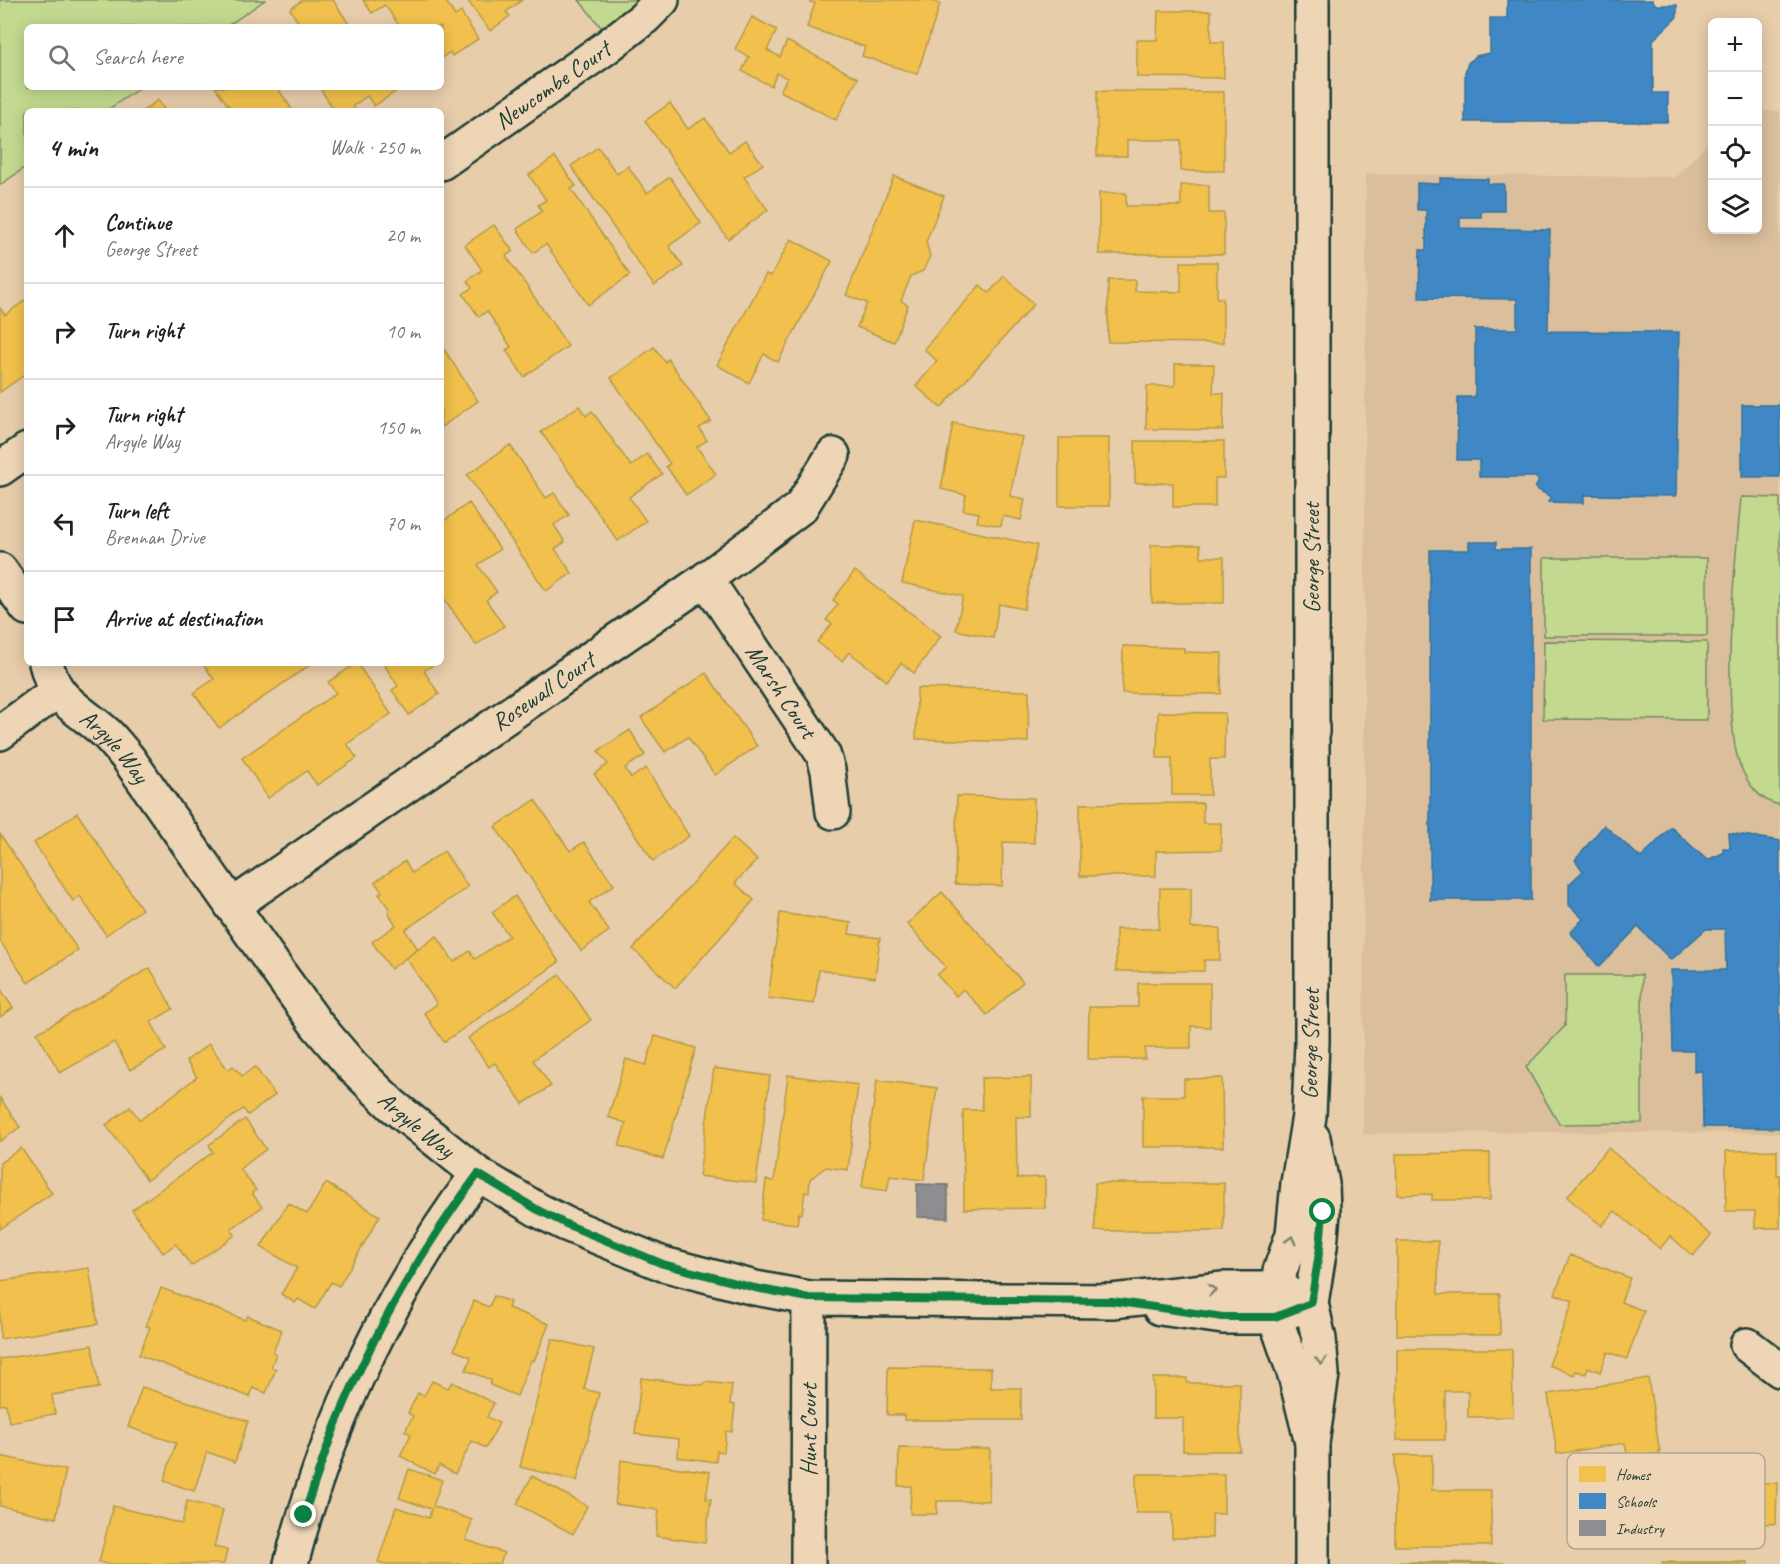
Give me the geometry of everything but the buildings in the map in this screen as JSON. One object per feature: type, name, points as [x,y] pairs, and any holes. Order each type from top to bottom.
[{"type":"street","name":"Newcombe Court","points":[[444,161],[604,49],[644,18],[662,0]]},
{"type":"street","name":"George Street","points":[[1312,0],[1312,1042],[1309,1116],[1298,1183],[1293,1234],[1275,1303],[1312,1443]]},
{"type":"street","points":[[0,469],[24,452]]},
{"type":"street","name":"Rosewall Court","points":[[232,906],[706,579],[801,507],[833,455]]},
{"type":"street","points":[[0,570],[24,604]]},
{"type":"street","name":"Marsh Court","points":[[706,579],[823,754],[828,770],[833,812]]},
{"type":"street","points":[[0,732],[52,677]]},
{"type":"street","name":"Argyle Way","points":[[52,677],[70,707],[105,732],[128,758],[317,1025],[352,1066],[392,1105],[478,1174],[538,1210],[663,1264],[755,1288],[809,1298],[1112,1301],[1223,1317],[1275,1303]]},
{"type":"street","name":"George Street","points":[[1309,1116],[1322,1184],[1323,1212],[1311,1303],[1319,1339],[1322,1374],[1312,1443],[1312,1564]]},
{"type":"street","points":[[291,1564],[319,1469],[336,1423],[357,1377],[400,1291],[449,1213],[478,1174]]},
{"type":"street","name":"Hunt Court","points":[[808,1564],[809,1298]]},
{"type":"street","points":[[1275,1303],[1311,1303]]},
{"type":"street","points":[[1747,1344],[1780,1370]]},
{"type":"shaded area","points":[[1762,111],[1780,111],[1780,1133],[1534,1132],[1363,1135],[1366,174],[1675,177],[1708,143],[1708,234],[1762,234]]},
{"type":"green space","points":[[0,0],[265,0],[230,24],[24,24],[24,90],[137,90],[110,108],[24,108],[24,168],[0,185]]},
{"type":"green space","points":[[579,0],[652,0],[613,42]]},
{"type":"green space","points":[[1741,497],[1780,498],[1780,805],[1760,796],[1750,785],[1740,765],[1734,736],[1730,681],[1731,628]]},
{"type":"green space","points":[[1544,558],[1707,558],[1707,636],[1544,636]]},
{"type":"green space","points":[[1544,641],[1707,642],[1707,720],[1543,719]]},
{"type":"green space","points":[[1565,975],[1642,975],[1642,1123],[1559,1124],[1526,1067],[1565,1026]]},
{"type":"route","points":[[304,1515],[336,1423],[400,1291],[449,1213],[478,1174],[538,1210],[628,1250],[663,1264],[755,1288],[809,1298],[1112,1301],[1223,1317],[1275,1317],[1311,1303],[1323,1212]]}]
